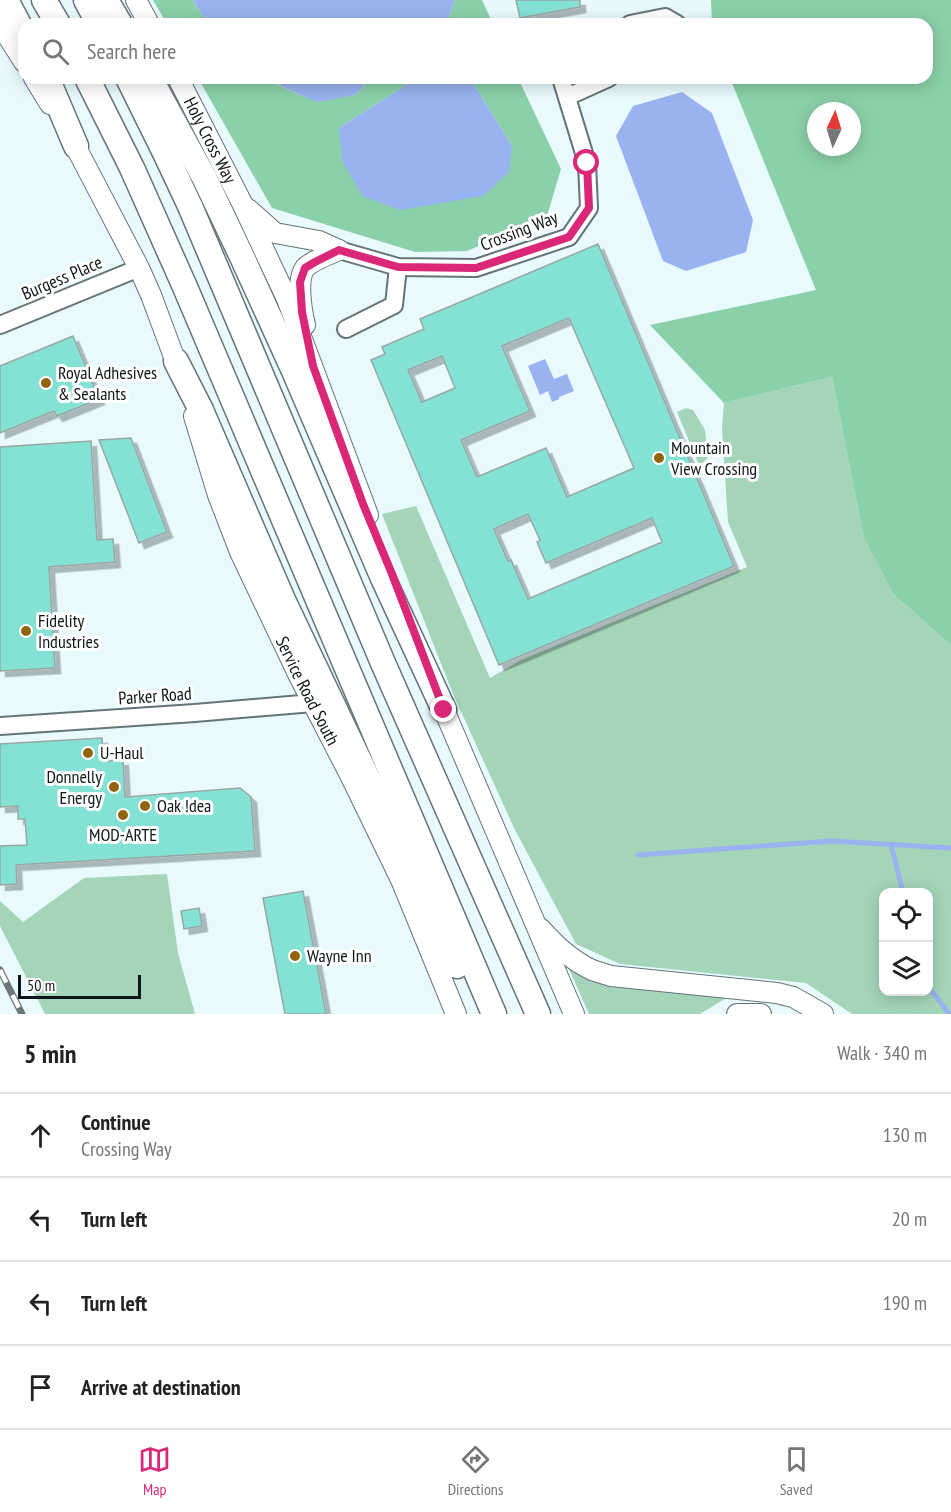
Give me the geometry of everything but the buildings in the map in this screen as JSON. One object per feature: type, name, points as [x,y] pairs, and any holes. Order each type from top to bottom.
[{"type":"highway","points":[[6,0],[18,23]]},
{"type":"highway","points":[[44,0],[54,18]]},
{"type":"highway","points":[[86,0],[96,18]]},
{"type":"highway","points":[[106,0],[116,18]]},
{"type":"highway","points":[[50,84],[76,146]]},
{"type":"highway","points":[[90,84],[132,168],[185,287],[494,1014]]},
{"type":"highway","points":[[131,84],[194,217],[383,663],[538,1014]]},
{"type":"highway","points":[[153,84],[205,179],[248,269],[382,576],[444,710]]},
{"type":"highway","points":[[176,362],[201,410],[284,602],[481,1014]]},
{"type":"highway","points":[[449,813],[524,1014]]},
{"type":"main road","points":[[136,0],[146,18]]},
{"type":"main road","points":[[0,24],[18,52]]},
{"type":"main road","name":"Service Road South","points":[[38,84],[76,146],[139,268],[176,362],[218,495],[240,552],[402,882],[456,1014]]},
{"type":"main road","name":"Holy Cross Way","points":[[181,84],[242,203],[287,299],[313,366]]},
{"type":"main road","points":[[242,203],[275,233],[319,241],[339,250]]},
{"type":"main road","points":[[339,250],[305,268],[300,282],[302,312],[313,366],[363,504],[444,710],[574,1014]]},
{"type":"main road","points":[[533,918],[545,933],[573,958],[591,970],[611,976],[777,993],[794,997],[823,1014]]},
{"type":"main road","points":[[737,1014],[761,1014]]},
{"type":"street","name":"Crossing Way","points":[[339,250],[398,267],[476,268],[569,237],[589,208],[587,163],[563,84]]},
{"type":"street","points":[[567,97],[596,84]]},
{"type":"street","points":[[346,329],[394,305],[398,267]]},
{"type":"street","name":"Burgess Place","points":[[0,325],[139,268]]},
{"type":"street","name":"Parker Road","points":[[0,726],[313,703]]},
{"type":"green space","points":[[153,0],[193,0],[204,18],[164,18]]},
{"type":"green space","points":[[455,0],[482,0],[490,18],[448,18]]},
{"type":"green space","points":[[711,0],[951,0],[951,645],[893,594],[864,538],[832,377],[724,403],[650,325],[816,290],[732,84],[933,84],[933,18],[712,18]]},
{"type":"green space","points":[[201,84],[276,84],[307,98],[355,95],[366,84],[408,84],[339,128],[512,146],[474,84],[521,84],[561,169],[547,216],[467,251],[415,252],[272,208]]},
{"type":"green space","points":[[832,377],[864,538],[893,594],[951,645],[951,1014],[852,1014],[806,983],[620,964],[576,944],[515,830],[453,694],[382,514],[416,506],[490,678],[521,660],[747,567],[728,522],[722,428],[724,403]]},
{"type":"green space","points":[[686,408],[693,410],[705,430],[708,457],[699,465],[677,412]]},
{"type":"green space","points":[[167,874],[178,953],[195,1014],[45,1014],[0,926],[0,901],[23,922],[84,878]]},
{"type":"green space","points":[[565,960],[731,995],[700,1014],[589,1014]]},
{"type":"water","points":[[193,0],[455,0],[448,18],[204,18]]},
{"type":"water","points":[[277,84],[366,84],[355,95],[318,102]]},
{"type":"water","points":[[408,84],[474,84],[512,146],[509,172],[483,196],[400,210],[362,196],[342,160],[339,128]]},
{"type":"water","points":[[682,92],[712,113],[753,220],[746,252],[686,271],[663,261],[616,136],[633,106]]},
{"type":"water","points":[[545,359],[554,379],[567,374],[574,391],[552,402],[548,391],[540,395],[528,366]]},
{"type":"waterway","points":[[638,855],[831,841],[951,848]]},
{"type":"waterway","points":[[891,845],[902,888]]},
{"type":"waterway","points":[[933,993],[949,1014]]},
{"type":"railway","points":[[0,970],[22,1014]]},
{"type":"place","name":"Royal Adhesives & Sealants","points":[[46,383]]},
{"type":"place","name":"Mountain View Crossing","points":[[659,458]]},
{"type":"place","name":"Fidelity Industries","points":[[26,631]]},
{"type":"place","name":"U-Haul","points":[[88,753]]},
{"type":"place","name":"Donnelly Energy","points":[[114,787]]},
{"type":"place","name":"Oak !dea","points":[[145,806]]},
{"type":"place","name":"MOD-ARTE","points":[[123,815]]},
{"type":"place","name":"Wayne Inn","points":[[295,956]]},
{"type":"route","points":[[444,710],[363,504],[313,366],[302,312],[300,282],[305,268],[339,250],[398,267],[476,268],[569,237],[589,208],[587,163]]}]
